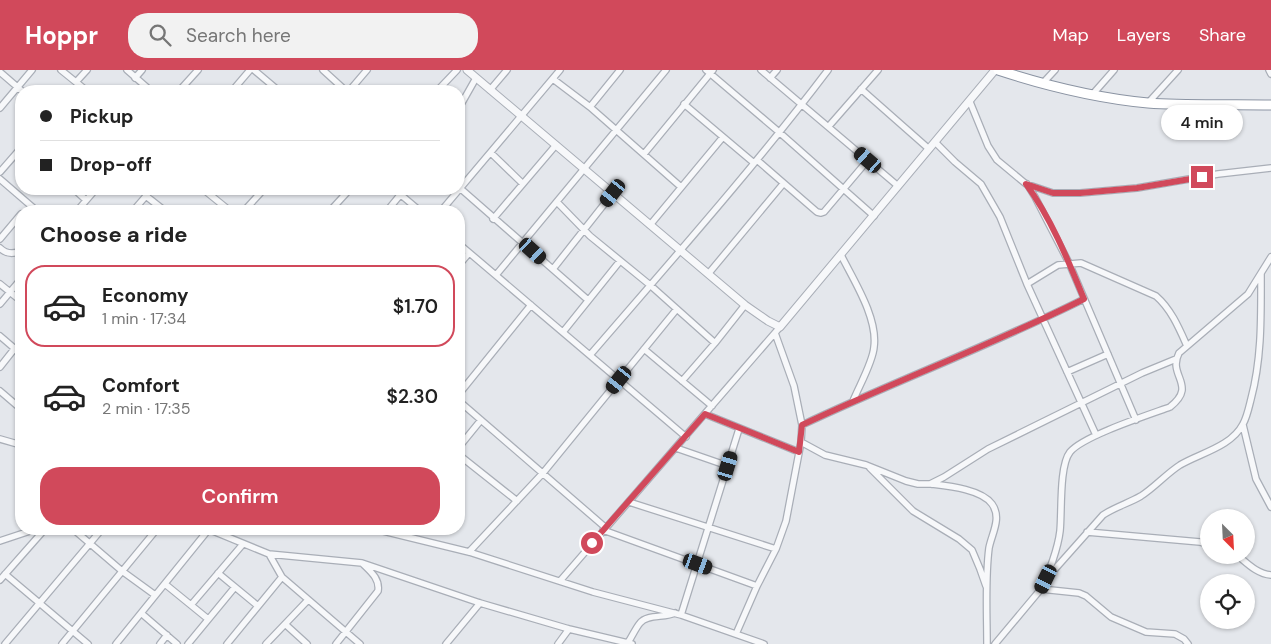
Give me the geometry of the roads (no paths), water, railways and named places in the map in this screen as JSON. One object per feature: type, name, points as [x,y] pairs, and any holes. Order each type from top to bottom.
[{"type":"highway","points":[[996,70],[1042,84],[1092,95],[1148,103],[1271,105]]},
{"type":"street","points":[[23,85],[32,70]]},
{"type":"street","points":[[62,70],[80,85]]},
{"type":"street","points":[[76,82],[87,70]]},
{"type":"street","points":[[127,70],[144,85]]},
{"type":"street","points":[[136,78],[142,70]]},
{"type":"street","points":[[184,85],[198,70]]},
{"type":"street","points":[[238,85],[252,70],[271,85]]},
{"type":"street","points":[[323,70],[341,85]]},
{"type":"street","points":[[354,85],[368,70]]},
{"type":"street","points":[[442,85],[456,70]]},
{"type":"street","points":[[467,70],[777,330],[794,386],[802,425],[801,442],[786,521],[776,549],[736,634]]},
{"type":"street","points":[[490,90],[507,70]]},
{"type":"street","points":[[465,184],[560,70]]},
{"type":"street","points":[[590,107],[620,70]]},
{"type":"street","points":[[496,275],[666,70]]},
{"type":"street","points":[[761,70],[898,186]]},
{"type":"street","points":[[770,78],[777,70]]},
{"type":"street","points":[[590,355],[681,251],[828,70]]},
{"type":"street","points":[[829,126],[878,70]]},
{"type":"street","points":[[560,581],[686,437],[996,70]]},
{"type":"street","points":[[1042,84],[1055,70]]},
{"type":"street","points":[[1092,95],[1114,70]]},
{"type":"street","points":[[1148,103],[1178,70]]},
{"type":"street","points":[[1269,70],[1271,74]]},
{"type":"street","points":[[644,154],[709,71],[874,216]]},
{"type":"street","points":[[0,72],[15,85]]},
{"type":"street","points":[[465,97],[476,78]]},
{"type":"street","points":[[553,79],[590,107],[681,187]]},
{"type":"street","points":[[861,89],[929,149]]},
{"type":"street","points":[[0,108],[15,94]]},
{"type":"street","points":[[970,102],[988,146],[997,160],[1026,184],[1036,197],[1069,263],[1136,420]]},
{"type":"street","points":[[684,104],[816,212],[824,212],[868,160]]},
{"type":"street","points":[[650,225],[723,137]]},
{"type":"street","points":[[935,142],[981,184],[1000,217],[1027,284],[1096,435]]},
{"type":"street","points":[[493,219],[556,144]]},
{"type":"street","points":[[491,153],[522,183]]},
{"type":"street","points":[[0,172],[15,155]]},
{"type":"street","points":[[1026,184],[1053,193],[1080,193],[1137,188],[1218,174],[1271,168]]},
{"type":"street","points":[[0,179],[15,192]]},
{"type":"street","points":[[709,273],[783,184]]},
{"type":"street","points":[[465,193],[588,300]]},
{"type":"street","points":[[553,269],[613,193]]},
{"type":"street","points":[[18,195],[29,205]]},
{"type":"street","points":[[81,195],[86,200]]},
{"type":"street","points":[[83,205],[91,195]]},
{"type":"street","points":[[212,195],[223,205]]},
{"type":"street","points":[[249,205],[259,195]]},
{"type":"street","points":[[335,205],[345,195]]},
{"type":"street","points":[[392,205],[401,195],[413,205]]},
{"type":"street","points":[[447,205],[456,195]]},
{"type":"street","points":[[138,205],[146,196],[157,205]]},
{"type":"street","points":[[557,202],[584,229],[715,343]]},
{"type":"street","points":[[0,238],[15,221]]},
{"type":"street","points":[[0,248],[3,251],[15,254]]},
{"type":"street","points":[[465,249],[686,437]]},
{"type":"street","points":[[465,258],[469,253]]},
{"type":"street","points":[[841,254],[869,313],[875,331],[874,349],[853,401]]},
{"type":"street","points":[[930,484],[988,449],[1121,383],[1176,359],[1187,346],[1248,294],[1271,257]]},
{"type":"street","points":[[562,332],[620,261]]},
{"type":"street","points":[[1027,284],[1058,265],[1069,263],[1081,264],[1156,296],[1162,301],[1176,322],[1187,346]]},
{"type":"street","points":[[1046,579],[1103,515],[1139,498],[1154,488],[1178,466],[1217,447],[1234,435],[1243,425],[1255,386],[1260,348],[1261,274]]},
{"type":"street","points":[[0,284],[15,296]]},
{"type":"street","points":[[0,304],[15,286]]},
{"type":"street","points":[[802,425],[1043,319],[1084,299]]},
{"type":"street","points":[[465,387],[531,305]]},
{"type":"street","points":[[682,381],[745,305]]},
{"type":"street","points":[[469,552],[543,473],[676,310]]},
{"type":"street","points":[[0,336],[15,348],[0,367]]},
{"type":"street","points":[[644,349],[712,406]]},
{"type":"street","points":[[1067,372],[1108,354]]},
{"type":"street","points":[[995,644],[1041,589],[1046,579],[1060,533],[1064,463],[1070,452],[1096,435],[1170,407],[1177,401],[1182,394],[1183,387],[1176,367],[1176,359]]},
{"type":"street","points":[[0,391],[15,404]]},
{"type":"street","points":[[465,406],[543,473],[604,529],[757,586]]},
{"type":"street","points":[[705,414],[799,452]]},
{"type":"street","points":[[465,440],[481,420]]},
{"type":"street","points":[[1243,425],[1256,479],[1271,506]]},
{"type":"street","points":[[678,614],[698,564],[739,429]]},
{"type":"street","points":[[0,439],[15,444]]},
{"type":"street","points":[[801,442],[825,456],[866,464],[906,481],[918,484],[956,487],[981,495],[991,502],[997,518],[990,547],[987,592],[987,644]]},
{"type":"street","points":[[676,448],[728,466]]},
{"type":"street","points":[[465,460],[517,500]]},
{"type":"street","points":[[866,464],[913,510],[960,539],[972,550],[987,592]]},
{"type":"street","points":[[629,502],[776,549]]},
{"type":"street","points":[[1087,532],[1200,542]]},
{"type":"street","points":[[0,542],[19,535]]},
{"type":"street","points":[[0,580],[40,535]]},
{"type":"street","points":[[80,535],[122,571],[155,596]]},
{"type":"street","points":[[5,644],[97,535]]},
{"type":"street","points":[[62,644],[152,535]]},
{"type":"street","points":[[116,644],[203,535]]},
{"type":"street","points":[[222,535],[268,554],[362,564],[480,603],[569,629],[629,643],[644,619],[678,614]]},
{"type":"street","points":[[406,535],[469,552],[594,592],[678,614],[764,644]]},
{"type":"street","points":[[191,605],[243,544]]},
{"type":"street","points":[[268,554],[282,577],[360,644]]},
{"type":"street","points":[[336,644],[378,591],[377,579],[362,564]]},
{"type":"street","points":[[1248,564],[1271,575]]},
{"type":"street","points":[[218,573],[258,606]]},
{"type":"street","points":[[5,574],[74,630],[88,644]]},
{"type":"street","points":[[237,644],[229,641],[282,577]]},
{"type":"street","points":[[164,584],[208,619]]},
{"type":"street","points":[[188,644],[235,588]]},
{"type":"street","points":[[1041,589],[1079,593],[1086,596],[1111,617],[1146,632],[1175,634],[1184,639],[1188,644]]},
{"type":"street","points":[[266,644],[308,600]]},
{"type":"street","points":[[446,644],[480,603]]},
{"type":"street","points":[[141,613],[177,644]]},
{"type":"street","points":[[285,624],[307,644]]},
{"type":"street","points":[[558,644],[569,629]]},
{"type":"street","points":[[160,644],[167,635]]},
{"type":"street","points":[[296,644],[301,639]]}]
